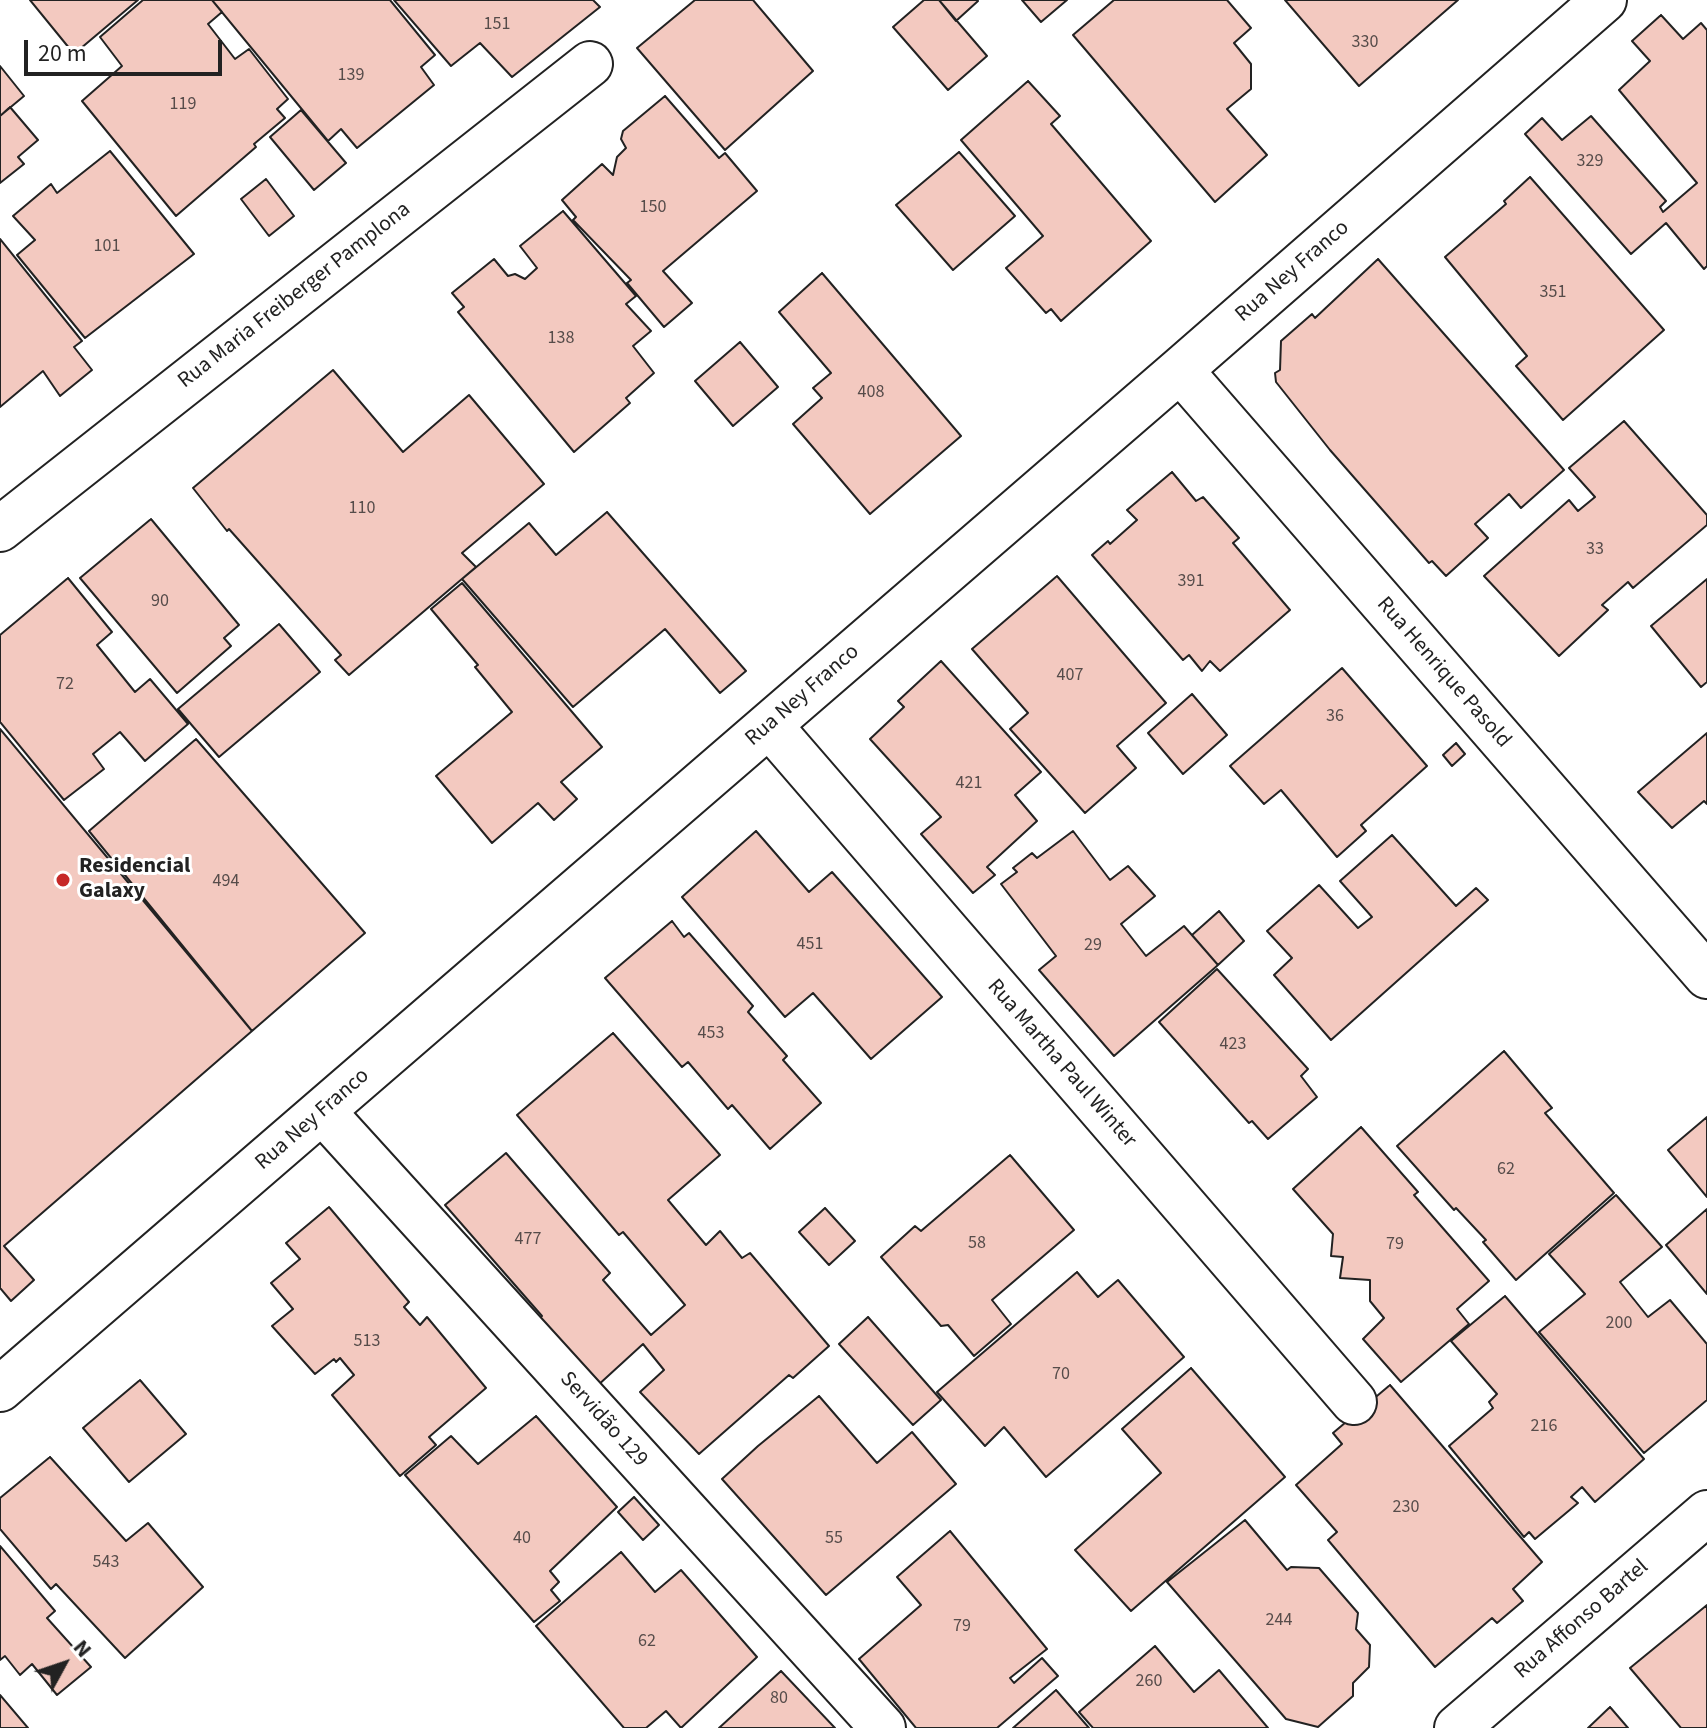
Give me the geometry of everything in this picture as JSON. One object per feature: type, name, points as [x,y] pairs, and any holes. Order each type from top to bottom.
[{"type":"street","name":"Rua Ney Franco","points":[[0,1389],[1604,0]]},
{"type":"street","name":"Rua Maria Freiberger Pamplona","points":[[0,529],[590,64]]},
{"type":"street","name":"Rua Henrique Pasold","points":[[1180,370],[1707,976]]},
{"type":"street","name":"Rua Martha Paul Winter","points":[[769,725],[1354,1402]]},
{"type":"street","name":"Servidão 129","points":[[323,1112],[883,1728]]},
{"type":"street","name":"Rua Affonso Bartel","points":[[1457,1728],[1707,1513]]},
{"type":"building","points":[[30,0],[138,0],[74,54]]},
{"type":"building","points":[[143,0],[212,0],[222,12],[208,24],[235,59],[249,49],[288,99],[277,109],[285,118],[176,216],[82,101],[122,66],[100,37]]},
{"type":"building","points":[[212,0],[390,0],[435,55],[421,67],[434,85],[357,148],[341,129],[328,141]]},
{"type":"building","points":[[394,0],[593,0],[600,7],[512,77],[480,43],[451,66]]},
{"type":"building","points":[[695,0],[753,0],[813,71],[725,150],[637,48]]},
{"type":"building","points":[[924,0],[939,0],[987,56],[948,90],[893,27]]},
{"type":"building","points":[[939,0],[977,0],[978,1],[956,21]]},
{"type":"building","points":[[1022,0],[1067,0],[1041,22]]},
{"type":"building","points":[[1114,0],[1227,0],[1251,28],[1234,43],[1251,64],[1251,89],[1227,109],[1267,155],[1215,202],[1073,35]]},
{"type":"building","points":[[1285,0],[1458,0],[1359,86]]},
{"type":"building","points":[[1661,15],[1683,39],[1701,23],[1707,30],[1707,266],[1704,269],[1666,223],[1631,254],[1525,134],[1542,118],[1562,140],[1591,116],[1666,201],[1660,207],[1663,212],[1697,183],[1619,90],[1650,61],[1632,41]]},
{"type":"building","points":[[0,66],[24,96],[0,116]]},
{"type":"building","points":[[1028,81],[1060,116],[1051,124],[1151,241],[1061,321],[1051,309],[1046,313],[1006,268],[1043,236],[961,140]]},
{"type":"building","points":[[665,96],[719,158],[725,153],[757,191],[663,271],[692,303],[664,327],[627,283],[631,280],[573,220],[576,217],[562,200],[602,164],[613,175],[617,157],[626,148],[621,139],[623,131]]},
{"type":"building","points":[[10,107],[38,140],[18,157],[24,164],[0,183],[0,116]]},
{"type":"building","points":[[301,110],[346,163],[314,190],[270,137]]},
{"type":"building","points":[[110,151],[194,254],[85,338],[17,255],[35,240],[13,216],[51,184],[57,193]]},
{"type":"building","points":[[959,152],[1015,216],[953,270],[896,205]]},
{"type":"building","points":[[1530,177],[1664,330],[1563,420],[1516,366],[1527,356],[1445,257],[1506,204],[1504,201]]},
{"type":"building","points":[[266,179],[294,216],[269,236],[241,199]]},
{"type":"building","points":[[563,211],[636,296],[626,304],[651,331],[633,346],[654,373],[626,398],[630,403],[574,452],[458,312],[464,307],[452,293],[494,259],[508,276],[515,274],[525,279],[537,268],[520,246]]},
{"type":"building","points":[[0,239],[82,341],[74,347],[92,370],[60,396],[43,371],[0,407]]},
{"type":"building","points":[[1378,259],[1564,470],[1521,508],[1509,494],[1475,524],[1488,538],[1446,576],[1432,561],[1429,563],[1330,450],[1276,382],[1275,373],[1280,370],[1281,341],[1312,314],[1315,318]]},
{"type":"building","points":[[822,273],[961,436],[870,514],[793,424],[822,398],[813,388],[831,373],[779,312]]},
{"type":"building","points":[[740,342],[778,387],[733,426],[695,381]]},
{"type":"building","points":[[333,370],[403,452],[469,395],[544,484],[462,553],[476,567],[349,675],[335,660],[341,655],[229,529],[227,531],[193,488]]},
{"type":"building","points":[[1624,421],[1707,515],[1707,525],[1633,588],[1628,582],[1602,605],[1608,610],[1559,656],[1484,576],[1569,500],[1578,511],[1595,497],[1569,468]]},
{"type":"building","points":[[1172,472],[1196,501],[1203,497],[1239,538],[1233,543],[1290,610],[1220,671],[1210,661],[1202,671],[1189,655],[1183,660],[1092,555],[1137,520],[1127,510]]},
{"type":"building","points":[[607,512],[746,671],[720,693],[665,629],[573,707],[462,579],[529,523],[556,555]]},
{"type":"building","points":[[151,519],[239,625],[224,638],[231,646],[177,693],[80,578]]},
{"type":"building","points":[[1057,576],[1166,703],[1117,746],[1136,768],[1085,813],[1010,729],[1028,713],[972,649]]},
{"type":"building","points":[[68,578],[112,632],[97,645],[135,692],[150,679],[188,724],[145,761],[120,732],[93,754],[104,769],[64,800],[0,722],[0,635]]},
{"type":"building","points":[[1707,579],[1707,682],[1701,687],[1651,626]]},
{"type":"building","points":[[462,583],[602,747],[561,782],[577,799],[554,820],[538,803],[492,843],[436,776],[512,712],[431,609]]},
{"type":"building","points":[[279,624],[320,672],[219,757],[178,709]]},
{"type":"building","points":[[941,661],[1041,772],[1015,795],[1037,821],[987,867],[995,875],[973,893],[921,834],[941,817],[870,739],[904,707],[898,701]]},
{"type":"building","points":[[1342,668],[1427,766],[1361,825],[1366,831],[1337,857],[1281,790],[1264,804],[1230,766]]},
{"type":"building","points":[[1192,694],[1227,735],[1183,774],[1148,733]]},
{"type":"building","name":"Residencial Galaxy","points":[[0,729],[252,1031],[4,1246],[34,1280],[11,1301],[0,1288]]},
{"type":"building","points":[[1707,733],[1707,804],[1704,801],[1672,828],[1638,792]]},
{"type":"building","points":[[196,739],[365,933],[252,1031],[89,831]]},
{"type":"building","points":[[1456,743],[1465,754],[1452,766],[1443,755]]},
{"type":"building","points":[[756,831],[809,892],[832,872],[942,997],[871,1059],[813,993],[785,1017],[682,897]]},
{"type":"building","points":[[1073,831],[1110,880],[1128,866],[1155,896],[1121,924],[1146,956],[1184,926],[1218,965],[1114,1056],[1039,970],[1056,956],[1001,884],[1017,872],[1013,868],[1032,853],[1037,858]]},
{"type":"building","points":[[1392,835],[1456,906],[1476,888],[1488,900],[1331,1040],[1274,975],[1292,958],[1267,931],[1319,885],[1358,928],[1372,917],[1340,881]]},
{"type":"building","points":[[1219,911],[1244,941],[1218,965],[1192,935]]},
{"type":"building","points":[[672,921],[684,937],[689,933],[753,1006],[748,1012],[787,1056],[783,1060],[821,1103],[770,1149],[732,1105],[728,1109],[688,1062],[682,1067],[605,978]]},
{"type":"building","points":[[1217,969],[1308,1069],[1301,1076],[1317,1097],[1268,1139],[1252,1121],[1249,1123],[1159,1022]]},
{"type":"building","points":[[613,1033],[720,1155],[668,1200],[706,1245],[720,1231],[742,1258],[750,1253],[829,1346],[793,1378],[789,1375],[699,1454],[640,1392],[664,1370],[643,1344],[596,1387],[538,1319],[542,1316],[445,1205],[506,1153],[610,1273],[603,1280],[651,1335],[685,1305],[623,1232],[619,1235],[517,1115]]},
{"type":"building","points":[[1504,1051],[1552,1108],[1545,1113],[1614,1193],[1516,1280],[1483,1242],[1486,1240],[1456,1208],[1454,1210],[1397,1146]]},
{"type":"building","points":[[1707,1117],[1707,1197],[1668,1150]]},
{"type":"building","points":[[1361,1127],[1418,1192],[1414,1195],[1489,1281],[1457,1309],[1469,1324],[1401,1382],[1363,1339],[1384,1318],[1370,1301],[1370,1280],[1340,1278],[1343,1257],[1331,1256],[1333,1234],[1293,1189]]},
{"type":"building","points":[[1010,1155],[1074,1230],[992,1300],[1011,1324],[974,1356],[948,1325],[941,1326],[881,1257],[915,1226],[921,1231]]},
{"type":"building","points":[[1616,1195],[1662,1247],[1620,1282],[1648,1317],[1670,1300],[1707,1344],[1707,1400],[1644,1453],[1539,1332],[1585,1294],[1549,1254]]},
{"type":"building","points":[[329,1207],[409,1302],[404,1307],[420,1325],[427,1317],[486,1388],[429,1437],[436,1445],[400,1476],[332,1395],[354,1375],[340,1358],[315,1374],[272,1326],[293,1309],[271,1283],[300,1259],[286,1243]]},
{"type":"building","points":[[825,1208],[855,1241],[829,1265],[799,1232]]},
{"type":"building","points":[[1707,1209],[1707,1294],[1666,1245]]},
{"type":"building","points":[[1077,1272],[1098,1297],[1118,1280],[1184,1357],[1046,1477],[1004,1427],[985,1446],[937,1392]]},
{"type":"building","points":[[1505,1296],[1644,1459],[1595,1502],[1582,1487],[1571,1497],[1578,1503],[1535,1539],[1529,1532],[1524,1537],[1449,1446],[1493,1408],[1489,1402],[1497,1394],[1451,1341]]},
{"type":"building","points":[[868,1317],[941,1400],[913,1425],[839,1344]]},
{"type":"building","points":[[1191,1368],[1285,1477],[1131,1611],[1075,1550],[1161,1473],[1122,1429]]},
{"type":"building","points":[[140,1380],[186,1434],[129,1482],[83,1428]]},
{"type":"building","points":[[1390,1385],[1542,1562],[1513,1589],[1523,1601],[1497,1623],[1492,1618],[1435,1667],[1328,1540],[1337,1532],[1296,1485],[1342,1444],[1333,1433]]},
{"type":"building","points":[[819,1396],[877,1463],[912,1432],[956,1484],[826,1595],[722,1479]]},
{"type":"building","points":[[536,1416],[617,1507],[550,1571],[559,1582],[551,1590],[560,1601],[534,1622],[405,1475],[451,1436],[478,1464]]},
{"type":"building","points":[[50,1457],[126,1541],[148,1523],[203,1587],[125,1658],[56,1584],[51,1589],[0,1529],[0,1498]]},
{"type":"building","points":[[634,1497],[659,1525],[643,1540],[618,1512]]},
{"type":"building","points":[[1245,1520],[1287,1570],[1291,1567],[1319,1568],[1358,1613],[1356,1629],[1370,1645],[1369,1667],[1353,1683],[1353,1696],[1318,1727],[1286,1719],[1167,1582]]},
{"type":"building","points":[[950,1531],[1047,1649],[1010,1678],[1014,1683],[1042,1658],[1058,1676],[997,1728],[916,1728],[859,1659],[921,1605],[897,1577]]},
{"type":"building","points":[[0,1546],[55,1611],[47,1618],[91,1667],[57,1695],[32,1664],[20,1675],[5,1656],[0,1660]]},
{"type":"building","points":[[621,1552],[655,1592],[681,1570],[757,1657],[681,1728],[666,1711],[646,1728],[624,1728],[536,1626]]},
{"type":"building","points":[[1707,1605],[1707,1728],[1681,1728],[1630,1668]]},
{"type":"building","points":[[1155,1646],[1194,1692],[1219,1670],[1268,1728],[1093,1728],[1079,1712]]},
{"type":"building","points":[[781,1671],[835,1728],[719,1728]]},
{"type":"building","points":[[1056,1690],[1089,1728],[1013,1728]]},
{"type":"building","points":[[0,1695],[28,1728],[0,1728]]},
{"type":"building","points":[[1610,1707],[1628,1728],[1588,1728]]},
{"type":"place","name":"Residencial Galaxy","points":[[63,880]]}]
